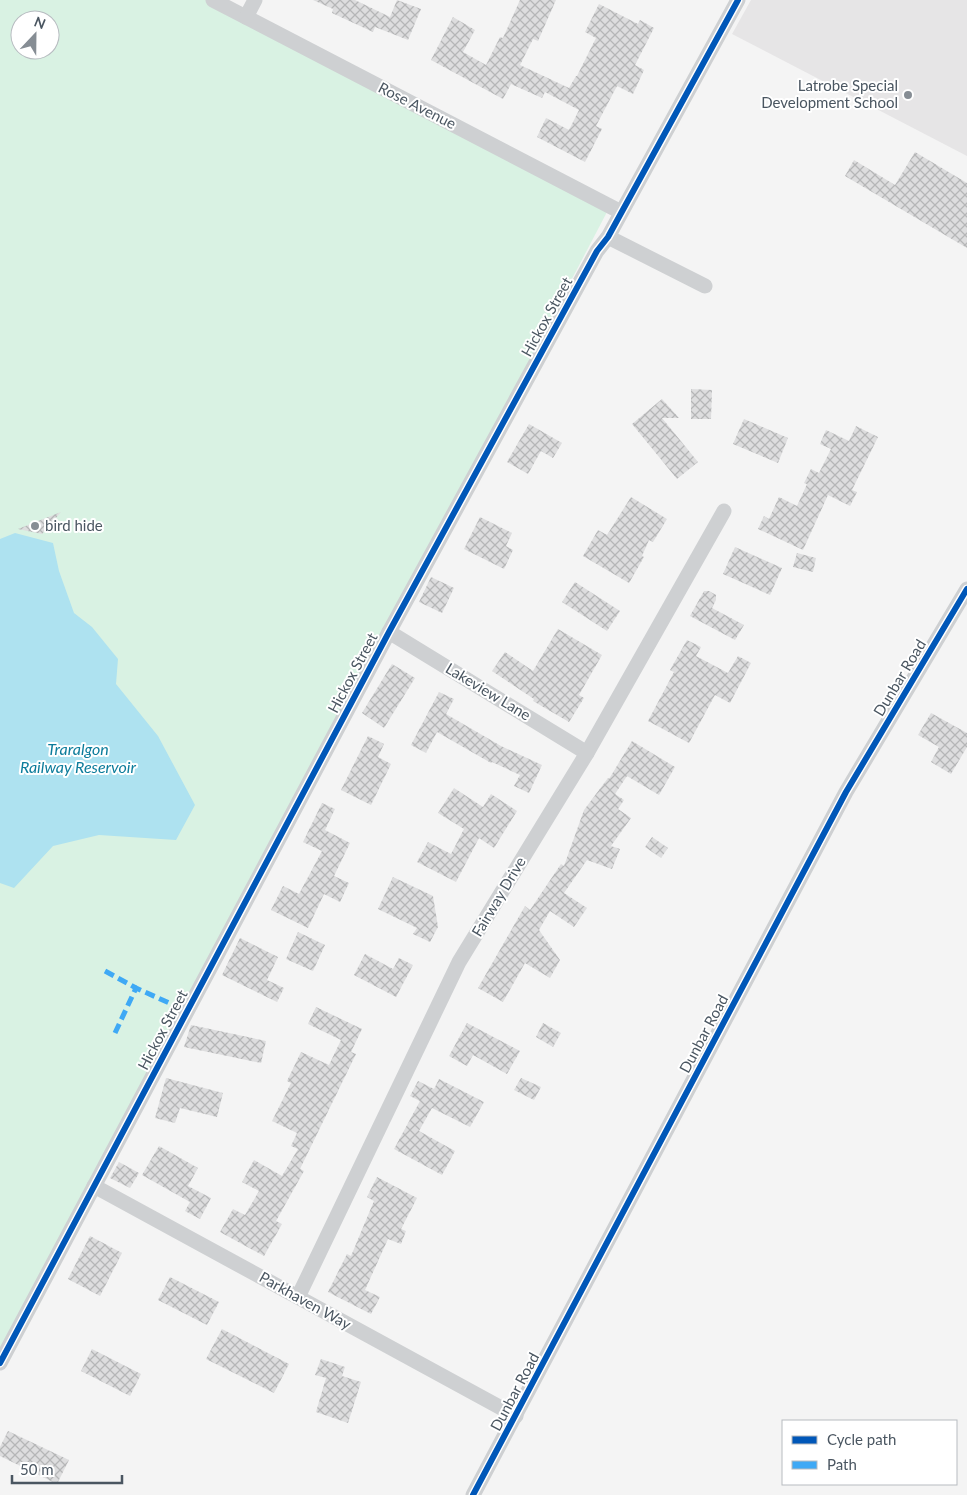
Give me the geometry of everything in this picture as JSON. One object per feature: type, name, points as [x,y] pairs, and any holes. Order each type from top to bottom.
[{"type":"street","name":"Rose Avenue","points":[[213,0],[621,212]]},
{"type":"street","points":[[246,17],[255,0]]},
{"type":"street","name":"Hickox Street","points":[[0,1363],[389,632],[597,251],[608,237],[738,0]]},
{"type":"street","points":[[608,237],[705,286]]},
{"type":"street","name":"Fairway Drive","points":[[298,1297],[459,962],[587,753],[724,511]]},
{"type":"street","name":"Dunbar Road","points":[[473,1495],[846,792],[967,589]]},
{"type":"street","name":"Lakeview Lane","points":[[389,632],[587,753]]},
{"type":"street","name":"Parkhaven Way","points":[[94,1186],[516,1416]]},
{"type":"shaded area","name":"Latrobe Special Development School","points":[[751,0],[967,0],[967,156],[732,34]]},
{"type":"green space","points":[[0,0],[207,0],[607,212],[209,971],[0,1351]]},
{"type":"water","name":"Traralgon Railway Reservoir","points":[[15,533],[53,543],[59,571],[74,613],[92,627],[118,659],[116,684],[158,736],[195,805],[176,840],[99,835],[53,846],[14,888],[0,883],[0,539]]},
{"type":"building","points":[[313,0],[355,0],[390,17],[397,0],[421,9],[408,40],[375,27],[373,32],[332,13],[333,9]]},
{"type":"building","points":[[520,0],[556,0],[538,41],[533,39],[520,65],[569,88],[596,38],[585,32],[599,4],[638,24],[640,20],[654,28],[635,65],[644,70],[633,94],[617,86],[596,126],[602,129],[585,162],[537,137],[546,118],[569,130],[579,110],[545,92],[542,98],[511,84],[503,99],[431,60],[453,17],[475,30],[463,52],[486,65],[500,37],[503,38]]},
{"type":"building","points":[[915,152],[967,183],[967,248],[845,176],[854,160],[895,185]]},
{"type":"building","points":[[691,389],[712,390],[711,419],[691,419]]},
{"type":"building","points":[[662,399],[679,418],[662,418],[698,462],[677,479],[632,424]]},
{"type":"building","points":[[744,419],[788,438],[778,463],[733,444]]},
{"type":"building","points":[[529,424],[562,443],[553,458],[541,451],[528,474],[507,462]]},
{"type":"building","points":[[856,426],[878,437],[852,490],[857,492],[850,506],[828,495],[803,550],[758,529],[764,516],[769,519],[779,497],[797,506],[807,484],[804,483],[811,469],[819,473],[831,449],[820,444],[826,430],[849,441]]},
{"type":"building","points":[[631,497],[667,519],[653,542],[649,540],[642,556],[644,557],[629,583],[583,556],[598,530],[607,535]]},
{"type":"building","name":"bird hide","points":[[61,512],[42,534],[18,529]]},
{"type":"building","points":[[480,517],[512,533],[506,546],[513,550],[504,569],[464,549]]},
{"type":"building","points":[[735,547],[782,568],[770,595],[723,574]]},
{"type":"building","points":[[797,553],[816,558],[813,572],[793,567]]},
{"type":"building","points":[[431,577],[454,588],[442,613],[419,602]]},
{"type":"building","points":[[575,582],[620,611],[607,631],[562,602]]},
{"type":"building","points":[[704,591],[709,591],[716,595],[712,608],[744,625],[735,640],[690,616]]},
{"type":"building","points":[[558,629],[602,655],[579,695],[584,698],[569,722],[533,701],[534,699],[492,671],[505,652],[533,671]]},
{"type":"building","points":[[687,640],[701,647],[696,656],[728,673],[738,656],[751,663],[730,703],[715,695],[689,743],[648,721],[674,672],[670,670]]},
{"type":"building","points":[[392,664],[415,678],[384,728],[362,713]]},
{"type":"building","points":[[439,692],[454,699],[446,714],[501,746],[542,765],[529,793],[514,786],[520,775],[491,763],[437,732],[426,753],[411,745]]},
{"type":"building","points":[[931,713],[967,733],[967,747],[951,774],[931,762],[939,747],[918,735]]},
{"type":"building","points":[[368,736],[384,744],[378,757],[391,764],[371,805],[341,790]]},
{"type":"building","points":[[632,741],[675,767],[659,795],[627,776],[615,794],[624,800],[618,809],[631,818],[611,846],[620,849],[612,869],[587,860],[564,893],[587,908],[574,927],[550,911],[539,930],[560,960],[550,978],[525,963],[503,1002],[478,988],[525,906],[530,910],[561,864],[564,866],[584,810],[609,779]]},
{"type":"building","points":[[454,788],[483,807],[491,794],[517,811],[494,848],[479,838],[456,882],[417,862],[428,842],[451,854],[464,829],[438,813]]},
{"type":"building","points":[[322,803],[335,809],[325,830],[350,843],[334,876],[349,883],[340,902],[324,894],[308,928],[271,910],[283,886],[299,894],[322,851],[303,842]]},
{"type":"building","points":[[652,837],[668,848],[661,858],[645,847]]},
{"type":"building","points":[[393,877],[433,896],[438,927],[430,942],[413,934],[417,928],[378,909]]},
{"type":"building","points":[[298,932],[325,945],[313,971],[286,959]]},
{"type":"building","points":[[240,938],[278,957],[267,980],[284,988],[277,1002],[222,975]]},
{"type":"building","points":[[365,954],[393,969],[399,958],[413,965],[396,997],[354,975]]},
{"type":"building","points":[[316,1007],[362,1029],[351,1052],[356,1054],[300,1169],[304,1171],[276,1221],[282,1224],[264,1256],[220,1232],[233,1209],[245,1215],[259,1191],[242,1182],[254,1160],[282,1176],[298,1149],[291,1146],[297,1133],[272,1121],[291,1083],[287,1081],[301,1052],[329,1065],[341,1040],[308,1024]]},
{"type":"building","points":[[467,1023],[520,1051],[507,1074],[473,1055],[467,1066],[449,1056]]},
{"type":"building","points":[[543,1023],[561,1033],[553,1047],[536,1037]]},
{"type":"building","points":[[191,1025],[266,1041],[261,1063],[184,1047]]},
{"type":"building","points":[[166,1078],[223,1093],[217,1117],[180,1108],[175,1123],[155,1118]]},
{"type":"building","points":[[521,1078],[541,1087],[534,1100],[514,1090]]},
{"type":"building","points":[[439,1079],[484,1102],[470,1127],[432,1108],[419,1131],[455,1151],[442,1175],[394,1149],[420,1101],[410,1096],[418,1081],[434,1089]]},
{"type":"building","points":[[159,1146],[198,1168],[188,1186],[211,1198],[200,1219],[185,1211],[190,1202],[142,1175]]},
{"type":"building","points":[[119,1162],[139,1173],[130,1188],[110,1178]]},
{"type":"building","points":[[377,1177],[417,1198],[401,1229],[406,1231],[401,1244],[388,1239],[365,1290],[380,1297],[371,1314],[328,1292],[347,1254],[351,1256],[374,1201],[367,1197]]},
{"type":"building","points":[[90,1236],[122,1253],[100,1296],[68,1279]]},
{"type":"building","points":[[170,1277],[219,1302],[207,1325],[158,1300]]},
{"type":"building","points":[[222,1329],[289,1364],[274,1393],[206,1359]]},
{"type":"building","points":[[92,1349],[141,1374],[130,1396],[81,1371]]},
{"type":"building","points":[[321,1359],[345,1367],[342,1376],[361,1382],[348,1423],[316,1412],[326,1378],[315,1375]]},
{"type":"building","points":[[8,1431],[69,1460],[57,1484],[0,1456],[0,1447]]},
{"type":"marked path","points":[[105,971],[136,988]]},
{"type":"marked path","points":[[115,1033],[136,988],[187,1011]]},
{"type":"cycle path","points":[[0,1363],[389,632],[597,251],[608,237],[738,0]]},
{"type":"cycle path","points":[[473,1495],[846,792],[967,589]]},
{"type":"place","name":"Latrobe Special Development School","points":[[908,95]]},
{"type":"place","name":"bird hide","points":[[35,526]]}]
